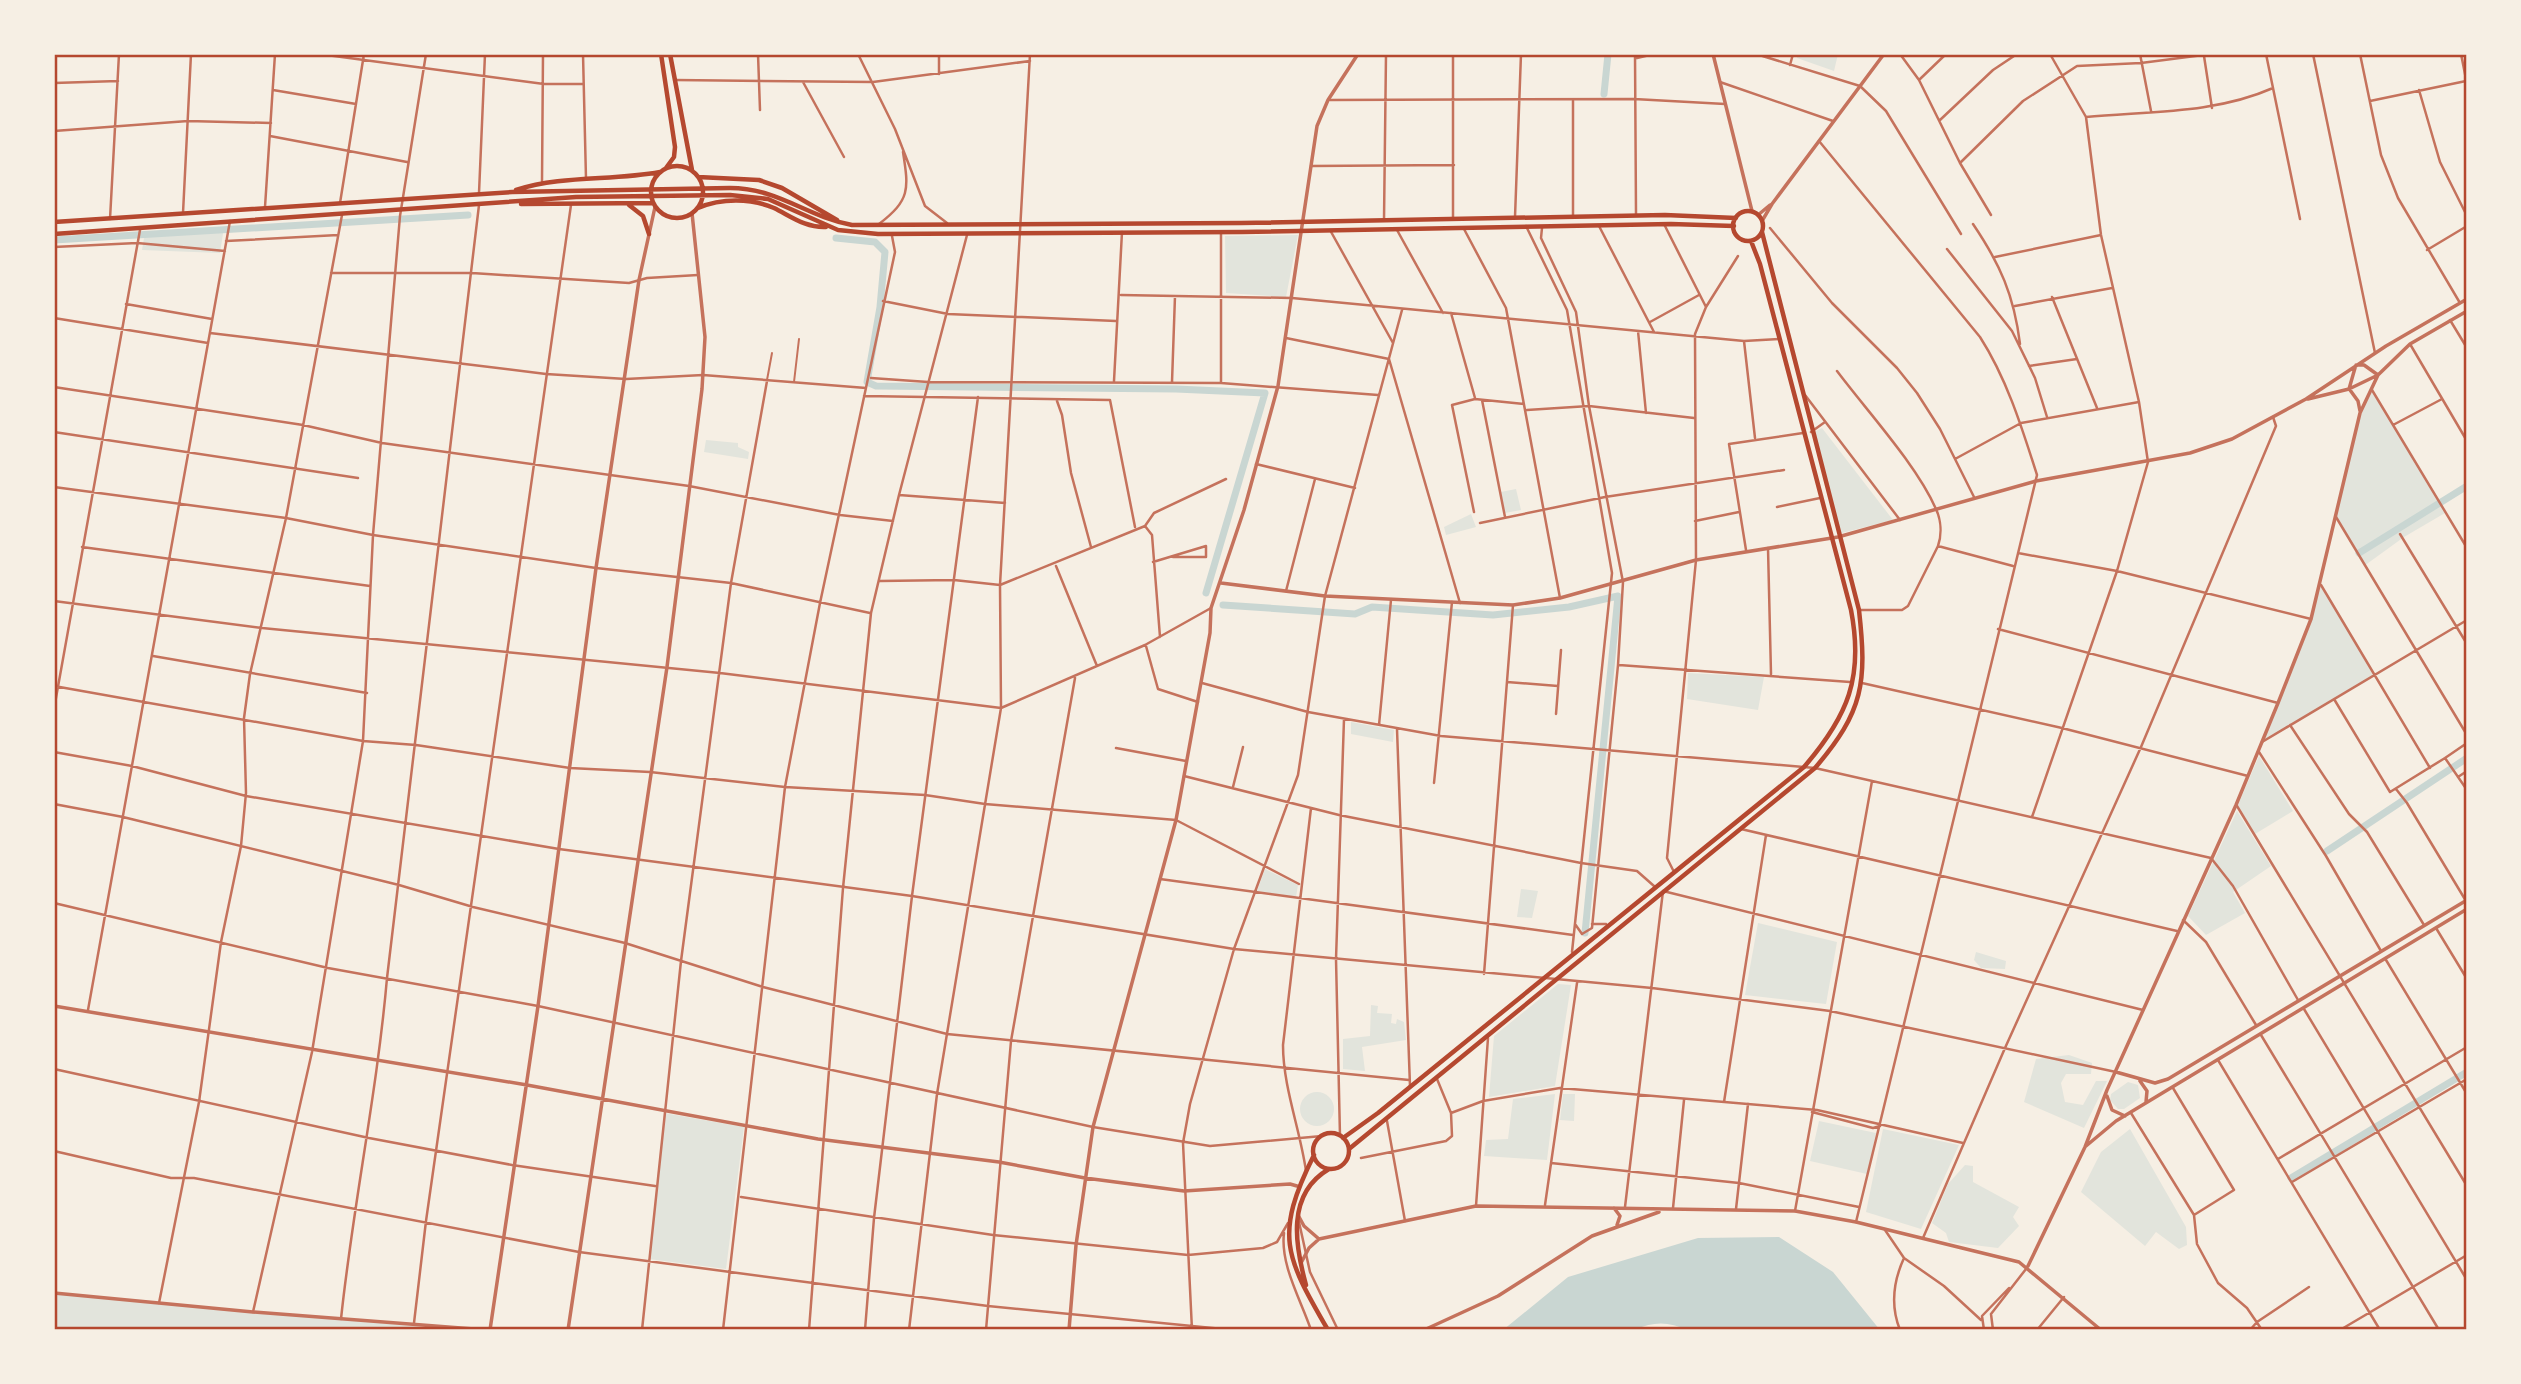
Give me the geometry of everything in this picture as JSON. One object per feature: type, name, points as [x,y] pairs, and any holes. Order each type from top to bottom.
[{"type":"main road","points":[[654,205],[651,190],[674,157],[675,147],[661,54]]},
{"type":"main road","points":[[670,54],[692,172]]},
{"type":"main road","points":[[512,192],[542,181],[624,178],[679,167],[698,177],[702,190],[694,211]]},
{"type":"main road","points":[[698,177],[759,180],[782,188],[842,223]]},
{"type":"main road","points":[[54,222],[479,193],[753,188],[842,223],[954,225],[1304,222],[1636,215],[1736,218]]},
{"type":"main road","points":[[54,234],[401,213],[576,197],[754,195],[780,203],[827,227]]},
{"type":"main road","points":[[502,204],[654,205],[673,218],[714,202],[756,202],[811,227],[891,234],[1221,232],[1598,225],[1734,226]]},
{"type":"main road","points":[[625,203],[643,216],[649,234]]},
{"type":"main road","points":[[1309,1296],[1296,1234],[1298,1214],[1310,1183],[1329,1169],[1344,1164],[1349,1149],[1815,768],[1846,725],[1859,700],[1864,669],[1858,610],[1799,387],[1762,232],[1762,221],[1759,215],[1752,211],[1743,212],[1736,218],[1734,226],[1739,237],[1751,241]]},
{"type":"main road","points":[[1751,241],[1762,232]]},
{"type":"main road","points":[[1341,1137],[1410,1087],[1606,924],[1804,766],[1836,726],[1853,682],[1857,639],[1760,264],[1751,241]]},
{"type":"main road","points":[[1328,1330],[1295,1268],[1288,1223],[1297,1186],[1314,1155],[1315,1144],[1322,1136],[1331,1133],[1341,1137],[1349,1149]]},
{"type":"main road","points":[[1314,1155],[1319,1164],[1329,1169]]},
{"type":"street","points":[[110,219],[119,54]]},
{"type":"street","points":[[183,213],[191,54]]},
{"type":"street","points":[[265,207],[275,54]]},
{"type":"street","points":[[319,54],[544,84],[583,84]]},
{"type":"street","points":[[340,203],[364,54]]},
{"type":"street","points":[[253,1312],[312,1052],[328,968],[363,741],[373,535],[402,199],[426,54]]},
{"type":"street","points":[[479,193],[485,54]]},
{"type":"street","points":[[542,181],[543,54]]},
{"type":"street","points":[[584,54],[586,179]]},
{"type":"street","points":[[758,54],[760,110]]},
{"type":"street","points":[[858,54],[902,146],[925,206],[937,217],[954,225]]},
{"type":"street","points":[[939,54],[939,74]]},
{"type":"street","points":[[909,1330],[937,1094],[1001,708],[1000,585],[1014,383],[1030,54]]},
{"type":"street","points":[[1069,1330],[1076,1245],[1093,1127],[1116,1051],[1176,820],[1198,702],[1211,608],[1221,583],[1278,386],[1317,126],[1328,100],[1358,54]]},
{"type":"street","points":[[1384,220],[1386,54]]},
{"type":"street","points":[[1452,218],[1453,54]]},
{"type":"street","points":[[1516,217],[1521,54]]},
{"type":"street","points":[[1636,215],[1636,56],[1654,54]]},
{"type":"street","points":[[1713,54],[1752,211]]},
{"type":"street","points":[[1756,54],[1860,86],[1891,120],[1961,234]]},
{"type":"street","points":[[1790,65],[1793,54]]},
{"type":"street","points":[[1762,221],[1884,54]]},
{"type":"street","points":[[1900,54],[1919,80],[1960,163],[1992,215]]},
{"type":"street","points":[[1919,80],[1946,54]]},
{"type":"street","points":[[1940,120],[1993,70],[2017,54]]},
{"type":"street","points":[[2032,817],[2118,571],[2148,462],[2139,402],[2101,235],[2086,117],[2050,54]]},
{"type":"street","points":[[2140,54],[2151,111]]},
{"type":"street","points":[[1960,163],[2023,101],[2082,65],[2141,63],[2211,54]]},
{"type":"street","points":[[2266,54],[2300,219]]},
{"type":"street","points":[[2313,54],[2375,353]]},
{"type":"street","points":[[2360,54],[2381,155],[2399,198],[2460,303]]},
{"type":"street","points":[[2370,101],[2466,83],[2460,54]]},
{"type":"street","points":[[2204,55],[2212,108]]},
{"type":"street","points":[[674,79],[873,82],[1030,61]]},
{"type":"street","points":[[54,83],[118,80]]},
{"type":"street","points":[[803,82],[844,157]]},
{"type":"street","points":[[1720,82],[1833,121]]},
{"type":"street","points":[[2086,117],[2212,108],[2242,102],[2273,88]]},
{"type":"street","points":[[273,90],[356,104]]},
{"type":"street","points":[[2419,90],[2440,162],[2467,216]]},
{"type":"street","points":[[1328,100],[1385,102],[1634,99],[1725,104]]},
{"type":"street","points":[[1573,101],[1573,216]]},
{"type":"street","points":[[54,131],[188,121],[271,122]]},
{"type":"street","points":[[270,136],[407,162]]},
{"type":"street","points":[[1819,141],[1980,337],[1993,357],[2021,423],[2036,481],[2013,566],[1959,801],[1856,1222]]},
{"type":"street","points":[[879,224],[898,208],[905,198],[907,187],[902,146]]},
{"type":"street","points":[[1311,166],[1454,165]]},
{"type":"street","points":[[1759,215],[1772,204]]},
{"type":"street","points":[[341,1319],[354,1209],[369,1138],[380,1063],[387,978],[479,205]]},
{"type":"street","points":[[414,1323],[426,1221],[473,907],[570,205]]},
{"type":"street","points":[[54,1293],[489,1330],[512,1165],[527,1085],[596,568],[639,281],[654,205]]},
{"type":"street","points":[[568,1330],[667,667],[703,374],[705,337],[694,211]]},
{"type":"street","points":[[159,1303],[199,1102],[221,942],[241,846],[246,796],[244,718],[250,674],[286,517],[341,217]]},
{"type":"street","points":[[88,1012],[229,224]]},
{"type":"street","points":[[1973,224],[1995,257],[2015,306],[2020,347]]},
{"type":"street","points":[[1598,225],[1654,332]]},
{"type":"street","points":[[1664,225],[1706,307]]},
{"type":"street","points":[[1526,226],[1567,310],[1612,584],[1597,751],[1572,952]]},
{"type":"street","points":[[1544,226],[1540,233],[1576,312],[1589,406],[1623,582],[1618,665],[1607,752],[1592,924],[1587,934],[1582,934],[1575,924]]},
{"type":"street","points":[[2427,250],[2467,226]]},
{"type":"street","points":[[1463,227],[1506,307],[1560,598]]},
{"type":"street","points":[[1770,228],[1832,303],[1904,376],[1940,429],[1974,497]]},
{"type":"street","points":[[1396,229],[1443,313]]},
{"type":"street","points":[[54,709],[100,440],[140,230]]},
{"type":"street","points":[[1330,230],[1393,343]]},
{"type":"street","points":[[226,241],[338,232]]},
{"type":"street","points":[[1114,381],[1116,301],[1121,295],[1122,232]]},
{"type":"street","points":[[1221,232],[1224,296],[1222,383]]},
{"type":"street","points":[[809,1330],[843,888],[871,613],[892,521],[968,233]]},
{"type":"street","points":[[723,1330],[785,787],[820,603],[895,252],[891,234]]},
{"type":"street","points":[[1995,257],[2101,235]]},
{"type":"street","points":[[54,247],[138,243],[225,251]]},
{"type":"street","points":[[1947,249],[2012,331],[2029,366],[2047,417]]},
{"type":"street","points":[[1673,870],[1667,858],[1696,560],[1693,484],[1695,334],[1706,307],[1738,256]]},
{"type":"street","points":[[330,273],[472,273],[629,283],[698,275]]},
{"type":"street","points":[[2015,306],[2113,288]]},
{"type":"street","points":[[1121,295],[1292,299],[1577,323],[1744,341],[1779,339]]},
{"type":"street","points":[[1649,323],[1699,295]]},
{"type":"street","points":[[1172,382],[1175,296]]},
{"type":"street","points":[[2052,298],[2096,408]]},
{"type":"street","points":[[1221,583],[1391,602],[1513,605],[1560,598],[1696,560],[1838,537],[2036,481],[2148,462],[2190,453],[2221,442],[2306,399],[2375,353],[2467,299]]},
{"type":"street","points":[[883,302],[948,314],[1116,321]]},
{"type":"street","points":[[126,304],[212,318]]},
{"type":"street","points":[[1191,1328],[1183,1143],[1200,1060],[1234,949],[1298,775],[1325,596],[1402,310]]},
{"type":"street","points":[[2306,399],[2349,389],[2378,375],[2410,344],[2467,311]]},
{"type":"street","points":[[1451,313],[1475,399]]},
{"type":"street","points":[[54,318],[208,343]]},
{"type":"street","points":[[2450,320],[2467,348]]},
{"type":"street","points":[[1638,331],[1646,413]]},
{"type":"street","points":[[210,333],[388,357],[546,374],[626,379],[703,374],[867,387]]},
{"type":"street","points":[[1286,338],[1388,359]]},
{"type":"street","points":[[1744,341],[1755,438]]},
{"type":"street","points":[[2410,344],[2467,441]]},
{"type":"street","points":[[1388,359],[1460,603]]},
{"type":"street","points":[[2029,366],[2077,359]]},
{"type":"street","points":[[2356,365],[2364,365],[2378,375]]},
{"type":"street","points":[[2349,389],[2356,365]]},
{"type":"street","points":[[1837,371],[1914,473],[1937,510],[1941,533],[1938,546],[1908,606],[1902,610],[1858,610]]},
{"type":"street","points":[[1993,1330],[1991,1314],[2028,1266],[2085,1147],[2177,931],[2259,752],[2312,619],[2360,413],[2378,375]]},
{"type":"street","points":[[869,379],[928,384],[1114,381],[1222,383],[1378,395]]},
{"type":"street","points":[[642,1330],[663,1110],[681,961],[731,583],[767,381]]},
{"type":"street","points":[[54,387],[303,425],[382,443],[690,486],[840,515],[892,521]]},
{"type":"street","points":[[1799,387],[1900,520]]},
{"type":"street","points":[[2349,389],[2358,401],[2360,413]]},
{"type":"street","points":[[2372,390],[2467,548]]},
{"type":"street","points":[[864,396],[1110,400],[1135,527]]},
{"type":"street","points":[[865,1330],[874,1218],[912,896],[978,397]]},
{"type":"street","points":[[1474,512],[1452,410],[1454,402],[1475,399],[1524,404]]},
{"type":"street","points":[[2393,425],[2442,399]]},
{"type":"street","points":[[1482,400],[1505,518]]},
{"type":"street","points":[[1057,401],[1062,415],[1079,509],[1091,547]]},
{"type":"street","points":[[1955,459],[2021,423],[2139,402]]},
{"type":"street","points":[[1525,411],[1589,406],[1694,418]]},
{"type":"street","points":[[1923,1238],[2005,1048],[2141,747],[2276,426],[2273,417]]},
{"type":"street","points":[[1811,432],[1825,422]]},
{"type":"street","points":[[54,432],[358,478]]},
{"type":"street","points":[[1746,550],[1729,444],[1755,438],[1803,433]]},
{"type":"street","points":[[1256,464],[1355,488]]},
{"type":"street","points":[[1480,523],[1598,498],[1784,470]]},
{"type":"street","points":[[880,581],[954,580],[1000,585],[1056,565],[1135,527],[1145,526],[1154,513],[1226,479]]},
{"type":"street","points":[[1286,591],[1315,479]]},
{"type":"street","points":[[54,487],[286,517],[373,535],[596,568],[731,583],[871,613]]},
{"type":"street","points":[[899,495],[1006,503]]},
{"type":"street","points":[[1777,507],[1820,498]]},
{"type":"street","points":[[1694,521],[1739,512]]},
{"type":"street","points":[[2336,517],[2467,735]]},
{"type":"street","points":[[1145,526],[1152,535],[1160,637]]},
{"type":"street","points":[[2400,534],[2467,644]]},
{"type":"street","points":[[1153,562],[1206,545],[1206,556],[1173,557]]},
{"type":"street","points":[[1938,546],[2013,566]]},
{"type":"street","points":[[82,547],[370,586]]},
{"type":"street","points":[[1768,547],[1771,674]]},
{"type":"street","points":[[2017,553],[2118,571],[2205,595],[2312,619]]},
{"type":"street","points":[[1056,565],[1097,666]]},
{"type":"street","points":[[2321,585],[2430,768]]},
{"type":"street","points":[[54,601],[367,640],[667,667],[804,686],[862,689],[1001,708],[1145,645],[1211,608]]},
{"type":"street","points":[[1378,725],[1391,602]]},
{"type":"street","points":[[1434,783],[1441,736],[1452,605]]},
{"type":"street","points":[[1484,974],[1513,605]]},
{"type":"street","points":[[2262,742],[2467,620]]},
{"type":"street","points":[[1998,629],[2278,704]]},
{"type":"street","points":[[1145,645],[1158,689],[1198,702]]},
{"type":"street","points":[[1556,714],[1561,650]]},
{"type":"street","points":[[152,656],[367,693]]},
{"type":"street","points":[[1618,665],[1853,682]]},
{"type":"street","points":[[986,1330],[1011,1041],[1074,678]]},
{"type":"street","points":[[1507,682],[1558,686]]},
{"type":"street","points":[[1201,683],[1308,712],[1441,736],[1502,744],[1804,766],[2211,858],[2233,886],[2298,1000]]},
{"type":"street","points":[[1862,683],[2141,747],[2248,776]]},
{"type":"street","points":[[56,686],[363,741],[416,745],[570,768],[650,772],[785,787],[925,795],[985,804],[1176,820],[1299,884]]},
{"type":"street","points":[[2334,699],[2390,792],[2467,743]]},
{"type":"street","points":[[1341,1137],[1336,959],[1344,719]]},
{"type":"street","points":[[2290,725],[2360,826],[2367,832],[2424,925]]},
{"type":"street","points":[[1396,729],[1410,1087]]},
{"type":"street","points":[[1234,787],[1243,747]]},
{"type":"street","points":[[1116,748],[1186,761]]},
{"type":"street","points":[[54,752],[132,766],[246,796],[559,849],[912,896],[1234,949],[1652,988],[1830,1012],[1903,1025],[2155,1083],[2168,1079],[2466,900],[2404,797],[2396,789]]},
{"type":"street","points":[[2259,752],[2326,856],[2381,951]]},
{"type":"street","points":[[2445,758],[2467,790]]},
{"type":"street","points":[[2458,777],[2467,771]]},
{"type":"street","points":[[1183,775],[1339,815],[1581,863],[1637,871],[1654,886]]},
{"type":"street","points":[[1795,1211],[1872,781]]},
{"type":"street","points":[[54,804],[123,817],[625,943],[763,987],[947,1034],[1409,1080]]},
{"type":"street","points":[[2236,805],[2467,1186]]},
{"type":"street","points":[[1306,1171],[1301,1137],[1283,1069],[1283,1045],[1295,955],[1299,884],[1311,808]]},
{"type":"street","points":[[1740,829],[2177,931]]},
{"type":"street","points":[[1724,1102],[1766,835]]},
{"type":"street","points":[[1160,879],[1574,935]]},
{"type":"street","points":[[1625,1208],[1663,891],[2143,1010]]},
{"type":"street","points":[[54,903],[106,913],[328,968],[538,1006],[1093,1127],[1183,1143],[1240,1145],[1322,1136]]},
{"type":"street","points":[[2085,1147],[2125,1116],[2467,909]]},
{"type":"street","points":[[2183,920],[2206,942],[2256,1025]]},
{"type":"street","points":[[1592,924],[1606,924]]},
{"type":"street","points":[[2436,928],[2467,979]]},
{"type":"street","points":[[2386,960],[2467,1094]]},
{"type":"street","points":[[1545,1205],[1577,982]]},
{"type":"street","points":[[54,1006],[312,1052],[527,1085],[825,1140],[999,1162],[1085,1178],[1184,1191],[1297,1186]]},
{"type":"street","points":[[2304,1009],[2467,1280]]},
{"type":"street","points":[[1476,1206],[1488,1034]]},
{"type":"street","points":[[2261,1035],[2439,1330]]},
{"type":"street","points":[[2277,1159],[2467,1047]]},
{"type":"street","points":[[2218,1060],[2380,1330]]},
{"type":"street","points":[[54,1069],[369,1138],[512,1165],[655,1186]]},
{"type":"street","points":[[1361,1158],[1449,1139],[1453,1133],[1451,1113],[1436,1076]]},
{"type":"street","points":[[2291,1182],[2417,1105],[2467,1079]]},
{"type":"street","points":[[2140,1080],[2147,1091],[2145,1104]]},
{"type":"street","points":[[1451,1113],[1483,1101],[1560,1088],[1812,1112],[1873,1128],[1880,1126],[1964,1143]]},
{"type":"street","points":[[2173,1088],[2234,1190],[2194,1214]]},
{"type":"street","points":[[2107,1090],[2108,1104],[2125,1116]]},
{"type":"street","points":[[1673,1208],[1684,1100]]},
{"type":"street","points":[[1736,1209],[1748,1104]]},
{"type":"street","points":[[2131,1113],[2194,1214],[2197,1244],[2218,1283],[2241,1302],[2262,1330]]},
{"type":"street","points":[[1387,1118],[1405,1221]]},
{"type":"street","points":[[54,1151],[171,1178],[194,1178],[579,1252],[988,1306],[1191,1328],[1233,1330]]},
{"type":"street","points":[[1551,1163],[1739,1183],[1860,1207]]},
{"type":"street","points":[[740,1197],[993,1235],[1188,1255],[1263,1248],[1277,1242],[1288,1223]]},
{"type":"street","points":[[1301,1265],[1305,1254],[1320,1239],[1476,1206],[1545,1205],[1664,1211]]},
{"type":"street","points":[[1612,1207],[1620,1216],[1616,1226]]},
{"type":"street","points":[[1424,1330],[1498,1296],[1592,1236],[1673,1208],[1795,1211],[1856,1222],[2028,1266],[2101,1330]]},
{"type":"street","points":[[1298,1214],[1304,1226],[1320,1239]]},
{"type":"street","points":[[1298,1214],[1305,1254],[1338,1330]]},
{"type":"street","points":[[1288,1223],[1283,1247],[1311,1330]]},
{"type":"street","points":[[1885,1229],[1904,1258],[1944,1286],[1981,1320],[1984,1330]]},
{"type":"street","points":[[2340,1330],[2467,1255]]},
{"type":"street","points":[[1900,1330],[1893,1301],[1896,1276],[1904,1258]]},
{"type":"street","points":[[1981,1320],[2017,1281]]},
{"type":"street","points":[[2250,1330],[2257,1322],[2309,1287]]},
{"type":"street","points":[[2037,1330],[2063,1297]]},
{"type":"lane","points":[[794,383],[799,339]]},
{"type":"lane","points":[[767,381],[772,353]]},
{"type":"shaded area","points":[[1798,54],[1838,54],[1834,71],[1797,58]]},
{"type":"shaded area","points":[[224,227],[220,253],[142,250],[145,232]]},
{"type":"shaded area","points":[[1298,235],[1286,297],[1226,293],[1225,236]]},
{"type":"shaded area","points":[[2372,390],[2445,513],[2404,537],[2364,566],[2336,517],[2360,413]]},
{"type":"shaded area","points":[[1822,428],[1893,520],[1838,534],[1814,432]]},
{"type":"shaded area","points":[[706,440],[738,443],[738,447],[749,452],[748,459],[704,452]]},
{"type":"shaded area","points":[[1516,489],[1521,510],[1505,513],[1501,492]]},
{"type":"shaded area","points":[[1471,514],[1476,527],[1446,535],[1444,527]]},
{"type":"shaded area","points":[[2321,585],[2375,675],[2262,742],[2311,619]]},
{"type":"shaded area","points":[[1688,673],[1764,677],[1758,710],[1687,699]]},
{"type":"shaded area","points":[[1351,722],[1394,730],[1393,742],[1351,734]]},
{"type":"shaded area","points":[[2259,756],[2293,811],[2255,834],[2238,805]]},
{"type":"shaded area","points":[[2237,811],[2271,866],[2233,892],[2245,913],[2206,935],[2188,916]]},
{"type":"shaded area","points":[[1265,869],[1298,885],[1296,897],[1257,891]]},
{"type":"shaded area","points":[[1521,889],[1538,891],[1532,918],[1517,917]]},
{"type":"shaded area","points":[[1758,923],[1837,942],[1826,1004],[1745,995]]},
{"type":"shaded area","points":[[1976,952],[2006,961],[2005,969],[1981,968],[1974,960]]},
{"type":"shaded area","points":[[1558,984],[1571,985],[1555,1086],[1489,1097],[1494,1036]]},
{"type":"shaded area","points":[[1371,1005],[1378,1006],[1377,1013],[1392,1014],[1391,1023],[1396,1024],[1397,1019],[1404,1022],[1406,1040],[1362,1047],[1365,1071],[1343,1069],[1343,1039],[1370,1036]]},
{"type":"shaded area","points":[[2069,1055],[2092,1063],[2091,1074],[2066,1074],[2061,1083],[2065,1102],[2083,1105],[2096,1081],[2107,1081],[2084,1128],[2024,1102],[2036,1059]]},
{"type":"shaded area","points":[[2128,1082],[2138,1085],[2140,1098],[2124,1109],[2118,1109],[2110,1100],[2111,1094]]},
{"type":"shaded area","points":[[1317,1092],[1329,1097],[1334,1109],[1329,1121],[1317,1126],[1305,1121],[1300,1109],[1305,1097]]},
{"type":"shaded area","points":[[1555,1094],[1547,1160],[1484,1156],[1486,1140],[1508,1139],[1513,1099]]},
{"type":"shaded area","points":[[1563,1094],[1575,1094],[1574,1121],[1560,1120]]},
{"type":"shaded area","points":[[664,1113],[744,1127],[726,1269],[649,1259]]},
{"type":"shaded area","points":[[1819,1121],[1876,1133],[1867,1174],[1810,1161]]},
{"type":"shaded area","points":[[1883,1129],[1959,1145],[1921,1229],[1866,1212]]},
{"type":"shaded area","points":[[2130,1129],[2186,1227],[2187,1245],[2179,1249],[2156,1232],[2145,1246],[2081,1192],[2101,1152]]},
{"type":"shaded area","points":[[1965,1165],[1973,1166],[1973,1182],[2019,1207],[2013,1217],[2019,1226],[1998,1248],[1949,1242],[1946,1233],[1932,1223],[1948,1184]]},
{"type":"shaded area","points":[[1779,1237],[1833,1272],[1880,1330],[1688,1330],[1662,1324],[1635,1330],[1503,1330],[1568,1277],[1698,1238]]},
{"type":"shaded area","points":[[54,1293],[457,1330],[54,1330]]},
{"type":"waterway","points":[[1604,94],[1608,54]]},
{"type":"waterway","points":[[54,240],[468,215]]},
{"type":"waterway","points":[[836,238],[875,242],[885,252],[880,307],[867,382],[876,386],[1176,389],[1265,393],[1206,593]]},
{"type":"waterway","points":[[2359,553],[2467,486]]},
{"type":"waterway","points":[[1223,605],[1355,614],[1372,607],[1493,615],[1569,607],[1618,596],[1585,933]]},
{"type":"waterway","points":[[2327,851],[2467,758]]},
{"type":"waterway","points":[[2291,1178],[2467,1072]]}]
